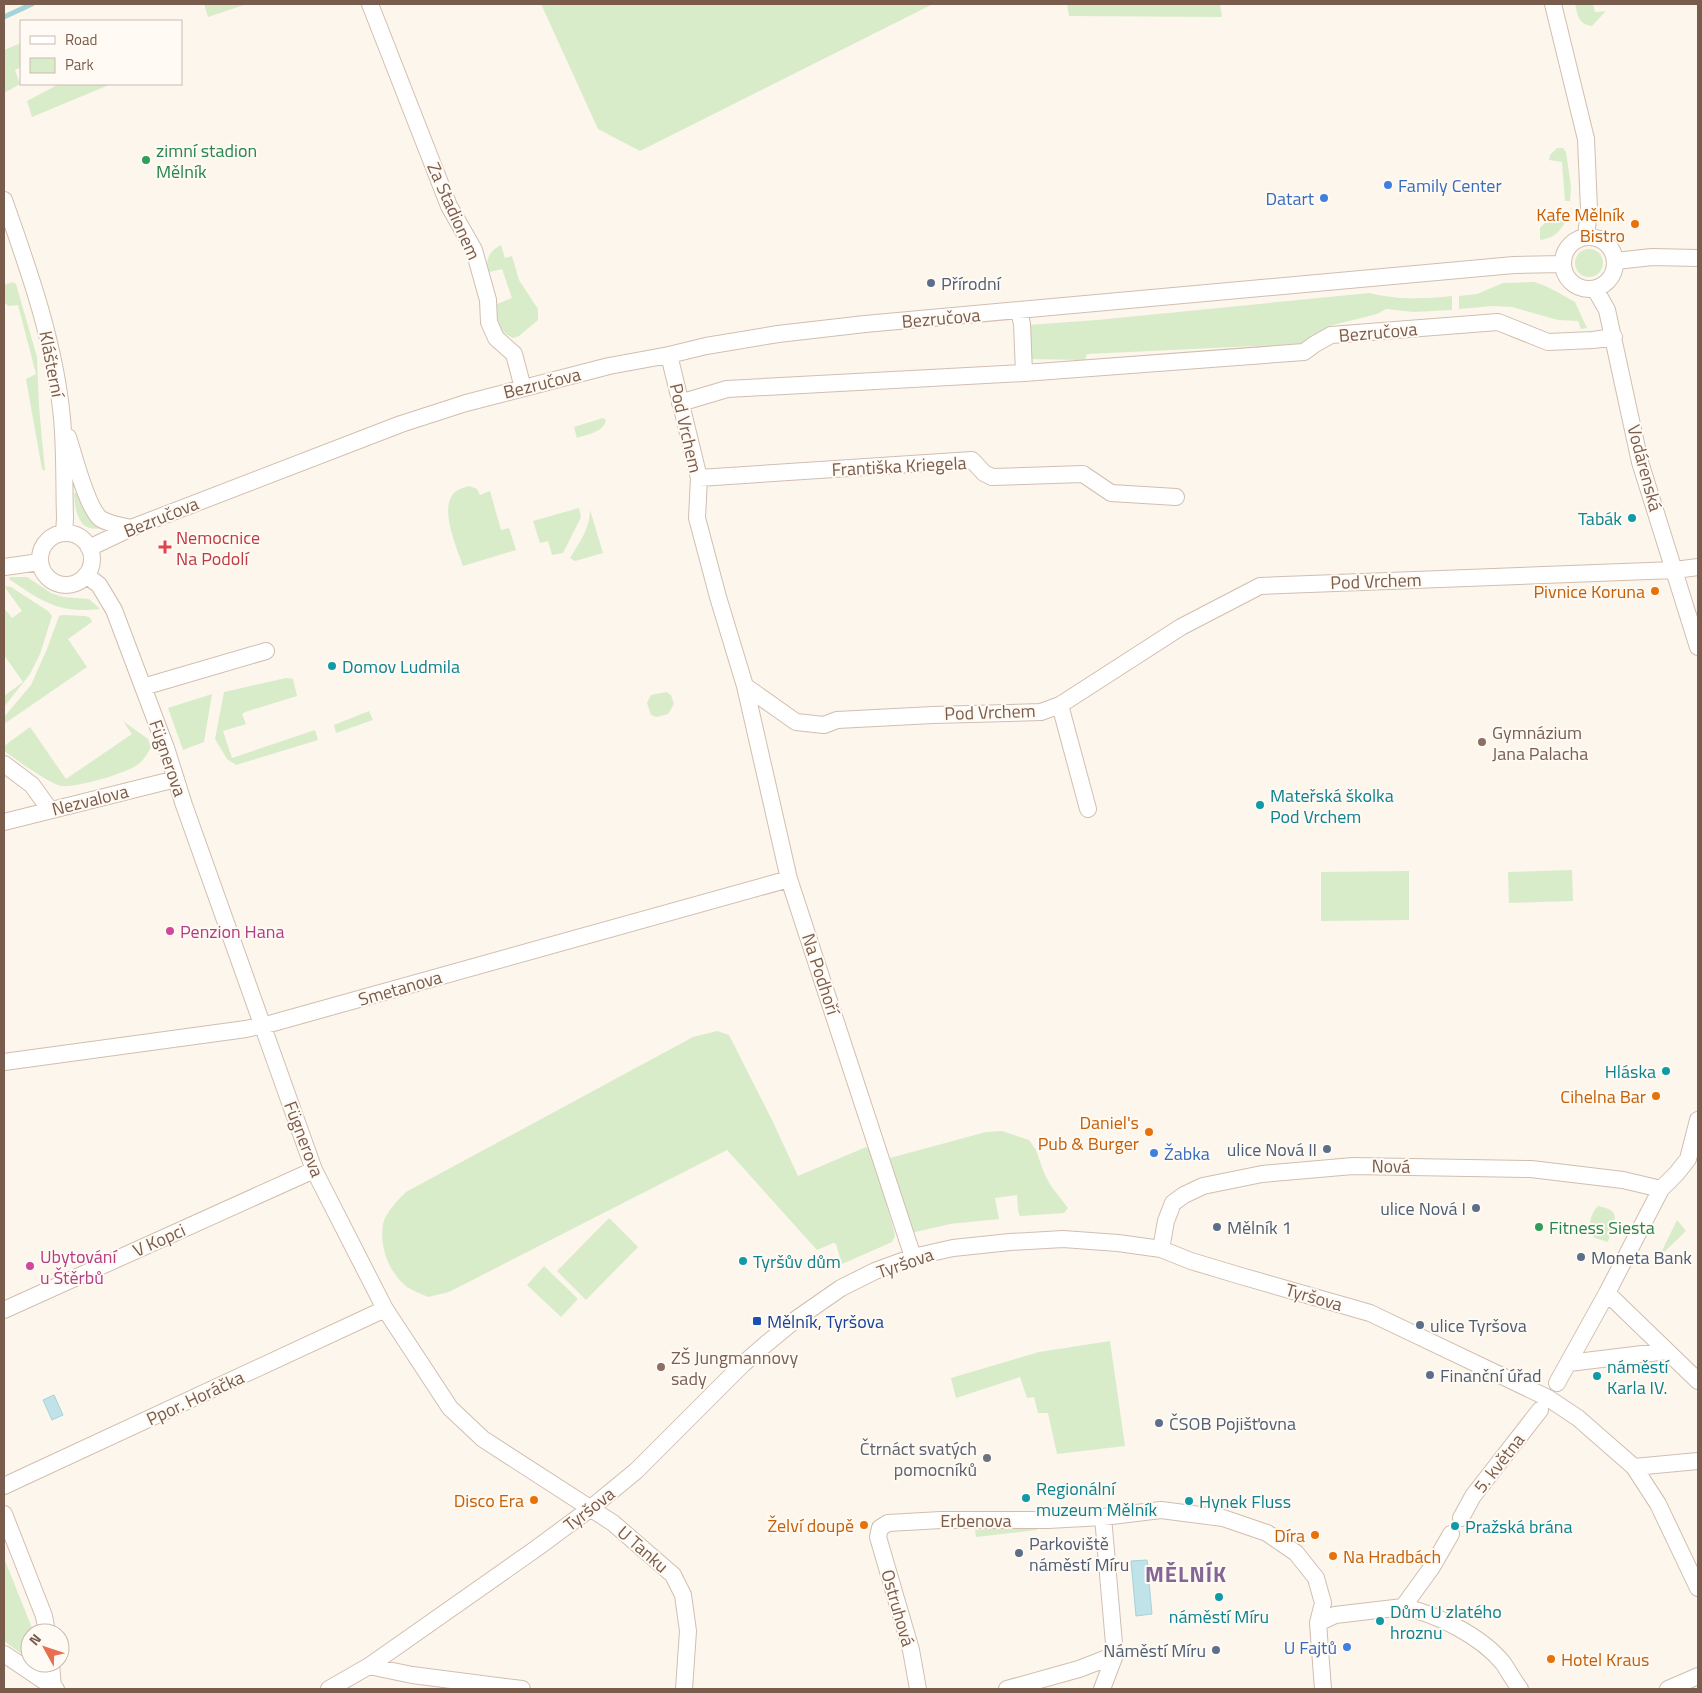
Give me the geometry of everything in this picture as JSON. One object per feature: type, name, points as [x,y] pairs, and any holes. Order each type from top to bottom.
[{"type":"street","name":"Za Stadionem","points":[[370,4],[448,206],[474,250],[488,300],[489,322],[496,338],[514,354],[523,388]]},
{"type":"street","points":[[1552,4],[1586,139],[1589,209],[1586,237]]},
{"type":"street","name":"Klášterní","points":[[4,200],[40,305],[50,349],[62,418],[64,533]]},
{"type":"street","points":[[1586,237],[1602,240],[1614,253],[1616,261],[1614,272],[1608,281],[1594,289],[1582,288],[1571,281],[1564,270],[1563,264],[1569,246],[1579,238],[1586,237]]},
{"type":"street","points":[[1616,261],[1652,257],[1698,258]]},
{"type":"street","name":"Bezručova","points":[[89,548],[130,528],[401,424],[466,403],[609,366],[706,346],[778,334],[865,324],[1494,266],[1563,264]]},
{"type":"street","name":"Vodárenská","points":[[1594,289],[1607,310],[1640,462],[1698,647]]},
{"type":"street","points":[[1019,311],[1022,324],[1024,373]]},
{"type":"street","name":"Bezručova","points":[[680,403],[727,389],[1024,373],[1304,352],[1332,335],[1498,322],[1548,342],[1614,337]]},
{"type":"street","name":"Pod Vrchem","points":[[669,355],[699,478],[697,518],[718,597],[745,686],[796,722],[824,725],[837,720],[923,715],[1041,712],[1060,705],[1181,627],[1260,586],[1675,570],[1698,567]]},
{"type":"street","points":[[62,418],[84,487],[96,513],[107,522],[130,528]]},
{"type":"street","name":"Františka Kriegela","points":[[699,478],[972,460],[984,474],[992,477],[1082,474],[1111,494],[1176,497]]},
{"type":"street","points":[[64,533],[76,535],[89,548],[92,562],[86,575],[74,583],[59,584],[42,570],[40,562],[41,551],[52,537],[64,533]]},
{"type":"street","points":[[4,567],[40,562]]},
{"type":"street","name":"Fügnerova","points":[[86,575],[99,586],[114,610],[176,779],[314,1170],[385,1310],[450,1408],[465,1424],[492,1444],[590,1508]]},
{"type":"street","points":[[143,687],[266,651]]},
{"type":"street","name":"Na Podhoří","points":[[745,686],[789,879],[913,1257]]},
{"type":"street","points":[[1060,705],[1088,809]]},
{"type":"street","points":[[4,764],[32,785],[50,810]]},
{"type":"street","name":"Nezvalova","points":[[4,822],[176,779]]},
{"type":"street","name":"Smetanova","points":[[4,1062],[246,1029],[282,1021],[789,879]]},
{"type":"street","points":[[1557,1383],[1607,1293],[1661,1189],[1688,1159],[1697,1129]]},
{"type":"street","name":"Nová","points":[[1162,1249],[1166,1221],[1173,1203],[1193,1189],[1262,1174],[1353,1166],[1531,1169],[1624,1180],[1661,1189]]},
{"type":"street","name":"V Kopci","points":[[4,1310],[314,1170]]},
{"type":"street","name":"Tyršova","points":[[329,1689],[368,1666],[537,1548],[590,1508],[636,1471],[743,1364],[795,1320],[841,1288],[913,1257],[953,1248],[1063,1239],[1118,1243],[1162,1249],[1191,1261],[1370,1313],[1544,1404]]},
{"type":"street","points":[[1607,1293],[1698,1381]]},
{"type":"street","name":"Ppor. Horáčka","points":[[4,1486],[385,1310]]},
{"type":"street","points":[[1569,1363],[1667,1350]]},
{"type":"street","points":[[1544,1404],[1578,1418],[1634,1466],[1658,1504],[1698,1588]]},
{"type":"street","name":"5. května","points":[[1461,1518],[1474,1496],[1544,1404]]},
{"type":"street","points":[[1634,1466],[1698,1461]]},
{"type":"street","name":"U Tanku","points":[[590,1508],[613,1523],[659,1561],[672,1575],[682,1595],[688,1631],[684,1689]]},
{"type":"street","points":[[1102,1689],[1115,1654],[1102,1517],[1161,1510],[1223,1518],[1267,1533],[1296,1553],[1316,1578],[1323,1603],[1318,1623],[1323,1689]]},
{"type":"street","points":[[4,1514],[45,1623]]},
{"type":"street","name":"Erbenova","points":[[880,1528],[888,1523],[941,1520],[1048,1520],[1102,1517]]},
{"type":"street","name":"Ostruhová","points":[[880,1528],[878,1537],[911,1650],[918,1689]]},
{"type":"street","points":[[1403,1607],[1432,1567],[1452,1534]]},
{"type":"street","points":[[1318,1623],[1335,1615],[1403,1607],[1423,1611],[1447,1621],[1482,1644],[1502,1662],[1520,1689]]},
{"type":"street","points":[[4,1654],[55,1688]]},
{"type":"street","points":[[1007,1689],[1079,1669],[1115,1654]]},
{"type":"street","points":[[368,1666],[412,1675],[522,1689]]},
{"type":"street","points":[[53,1673],[55,1688]]},
{"type":"street","points":[[1668,1689],[1698,1676]]},
{"type":"green space","points":[[204,4],[247,4],[208,17]]},
{"type":"green space","points":[[541,4],[933,4],[640,151],[598,129]]},
{"type":"green space","points":[[1067,4],[1220,4],[1222,17],[1069,16]]},
{"type":"green space","points":[[1575,4],[1593,4],[1595,12],[1606,11],[1592,26],[1587,25],[1579,19]]},
{"type":"green space","points":[[20,43],[20,68],[15,70],[20,84],[4,93],[4,50]]},
{"type":"green space","points":[[57,85],[109,85],[32,117],[27,101]]},
{"type":"green space","points":[[1557,148],[1563,148],[1566,152],[1571,186],[1570,201],[1565,201],[1562,162],[1549,160],[1550,155]]},
{"type":"green space","points":[[1552,215],[1569,216],[1555,235],[1540,240],[1540,228]]},
{"type":"green space","points":[[501,245],[505,258],[512,256],[519,280],[538,309],[538,320],[519,336],[513,338],[503,332],[498,320],[497,304],[512,298],[502,269],[490,272],[487,269],[490,254]]},
{"type":"green space","points":[[1589,249],[1599,253],[1603,263],[1599,273],[1589,277],[1579,273],[1575,263],[1579,253]]},
{"type":"green space","points":[[13,282],[16,284],[37,357],[39,407],[45,471],[42,469],[26,379],[36,374],[18,305],[9,306],[4,303],[4,285]]},
{"type":"green space","points":[[1534,282],[1550,288],[1575,302],[1587,328],[1581,329],[1578,321],[1558,320],[1512,307],[1493,306],[1459,309],[1459,296],[1477,294],[1503,283]]},
{"type":"green space","points":[[1369,293],[1410,298],[1452,296],[1452,310],[1413,312],[1386,309],[1377,314],[1329,326],[1301,344],[1087,354],[1085,360],[1027,359],[1028,325]]},
{"type":"green space","points":[[603,418],[606,420],[605,424],[599,430],[577,438],[574,427]]},
{"type":"green space","points":[[469,486],[477,489],[480,495],[490,491],[501,530],[509,528],[516,550],[463,566],[448,515],[452,496],[458,490]]},
{"type":"green space","points":[[80,492],[102,528],[94,529],[88,527],[79,519],[75,507],[74,493]]},
{"type":"green space","points":[[579,508],[581,517],[563,553],[552,555],[548,541],[540,543],[533,521]]},
{"type":"green space","points":[[590,510],[603,553],[575,561],[570,558],[586,530]]},
{"type":"green space","points":[[10,577],[27,577],[51,593],[63,597],[89,599],[100,609],[73,610],[62,608],[20,587],[9,579]]},
{"type":"green space","points":[[4,586],[11,587],[48,611],[52,616],[40,654],[30,674],[4,707],[4,696],[23,682],[4,655],[4,608],[12,618],[22,611]]},
{"type":"green space","points":[[59,616],[86,616],[92,622],[68,639],[87,667],[4,724],[4,717],[31,685]]},
{"type":"green space","points":[[286,678],[293,679],[297,696],[245,712],[242,714],[246,724],[223,731],[232,758],[315,730],[318,740],[236,765],[227,759],[215,739],[224,692]]},
{"type":"green space","points":[[666,692],[671,695],[674,704],[668,714],[657,717],[651,715],[647,703],[651,695]]},
{"type":"green space","points":[[212,694],[204,742],[183,750],[168,708]]},
{"type":"green space","points":[[369,711],[373,720],[336,733],[334,725]]},
{"type":"green space","points":[[123,721],[148,739],[150,749],[140,763],[134,767],[91,782],[70,786],[57,785],[4,751],[4,746],[30,727],[66,779],[132,734]]},
{"type":"green space","points":[[1572,870],[1573,901],[1509,903],[1508,872]]},
{"type":"green space","points":[[1409,871],[1409,920],[1321,921],[1321,872]]},
{"type":"green space","points":[[717,1031],[729,1035],[798,1176],[866,1147],[872,1152],[894,1231],[895,1236],[892,1242],[842,1264],[836,1244],[833,1243],[817,1250],[727,1150],[449,1292],[428,1297],[407,1287],[395,1274],[390,1267],[384,1250],[383,1224],[389,1211],[406,1192],[693,1037]]},
{"type":"green space","points":[[1002,1131],[1029,1140],[1036,1150],[1051,1186],[1068,1208],[1064,1213],[1020,1216],[1017,1195],[995,1198],[999,1219],[950,1224],[911,1233],[890,1158],[986,1132]]},
{"type":"green space","points":[[1598,1206],[1609,1209],[1615,1217],[1608,1242],[1595,1238],[1591,1234],[1591,1219],[1593,1212]]},
{"type":"green space","points":[[609,1218],[638,1247],[586,1300],[557,1271]]},
{"type":"green space","points":[[1677,1220],[1686,1231],[1659,1257]]},
{"type":"green space","points":[[544,1266],[578,1299],[561,1317],[527,1285]]},
{"type":"green space","points":[[1110,1341],[1125,1446],[1057,1454],[1048,1413],[1038,1413],[1034,1397],[1027,1398],[1020,1377],[956,1398],[951,1378],[1039,1352]]},
{"type":"green space","points":[[1037,1525],[1037,1530],[976,1537],[975,1530]]},
{"type":"green space","points":[[4,1558],[30,1623],[20,1623],[20,1653],[4,1641]]},
{"type":"water","points":[[54,1395],[63,1415],[52,1420],[43,1400]]},
{"type":"water","points":[[1147,1560],[1152,1614],[1136,1616],[1131,1561]]},
{"type":"waterway","points":[[4,17],[32,4]]},
{"type":"place","name":"zimní stadion Mělník","points":[[146,160]]},
{"type":"place","name":"Family Center","points":[[1388,185]]},
{"type":"place","name":"Datart","points":[[1324,198]]},
{"type":"place","name":"Kafe Mělník Bistro","points":[[1635,224]]},
{"type":"place","name":"Přírodní","points":[[931,283]]},
{"type":"place","name":"Tabák","points":[[1632,518]]},
{"type":"place","name":"Nemocnice Na Podolí","points":[[165,547]]},
{"type":"place","name":"Pivnice Koruna","points":[[1655,591]]},
{"type":"place","name":"Domov Ludmila","points":[[332,666]]},
{"type":"place","name":"Gymnázium Jana Palacha","points":[[1482,742]]},
{"type":"place","name":"Mateřská školka Pod Vrchem","points":[[1260,805]]},
{"type":"place","name":"Penzion Hana","points":[[170,931]]},
{"type":"place","name":"Hláska","points":[[1666,1071]]},
{"type":"place","name":"Cihelna Bar","points":[[1656,1096]]},
{"type":"place","name":"Daniel's Pub & Burger","points":[[1149,1132]]},
{"type":"place","name":"ulice Nová II","points":[[1327,1149]]},
{"type":"place","name":"Žabka","points":[[1154,1153]]},
{"type":"place","name":"ulice Nová I","points":[[1476,1208]]},
{"type":"place","name":"Mělník 1","points":[[1217,1227]]},
{"type":"place","name":"Fitness Siesta","points":[[1539,1227]]},
{"type":"place","name":"Moneta Bank","points":[[1581,1257]]},
{"type":"place","name":"Tyršův dům","points":[[743,1261]]},
{"type":"place","name":"Ubytování u Štěrbů","points":[[30,1266]]},
{"type":"place","name":"Mělník, Tyršova","points":[[757,1321]]},
{"type":"place","name":"ulice Tyršova","points":[[1420,1325]]},
{"type":"place","name":"ZŠ Jungmannovy sady","points":[[661,1367]]},
{"type":"place","name":"Finanční úřad","points":[[1430,1375]]},
{"type":"place","name":"náměstí Karla IV.","points":[[1597,1376]]},
{"type":"place","name":"ČSOB Pojišťovna","points":[[1159,1423]]},
{"type":"place","name":"Čtrnáct svatých pomocníků","points":[[987,1458]]},
{"type":"place","name":"Regionální muzeum Mělník","points":[[1026,1498]]},
{"type":"place","name":"Disco Era","points":[[534,1500]]},
{"type":"place","name":"Hynek Fluss","points":[[1189,1501]]},
{"type":"place","name":"Želví doupě","points":[[864,1525]]},
{"type":"place","name":"Pražská brána","points":[[1455,1526]]},
{"type":"place","name":"Díra","points":[[1315,1535]]},
{"type":"place","name":"Parkoviště náměstí Míru","points":[[1019,1553]]},
{"type":"place","name":"Na Hradbách","points":[[1333,1556]]},
{"type":"place","name":"náměstí Míru","points":[[1219,1597]]},
{"type":"place","name":"Dům U zlatého hroznu","points":[[1380,1621]]},
{"type":"place","name":"U Fajtů","points":[[1347,1647]]},
{"type":"place","name":"Náměstí Míru","points":[[1216,1650]]},
{"type":"place","name":"Hotel Kraus","points":[[1551,1659]]},
{"type":"district","name":"MĚLNÍK","points":[[1186,1574]]}]
